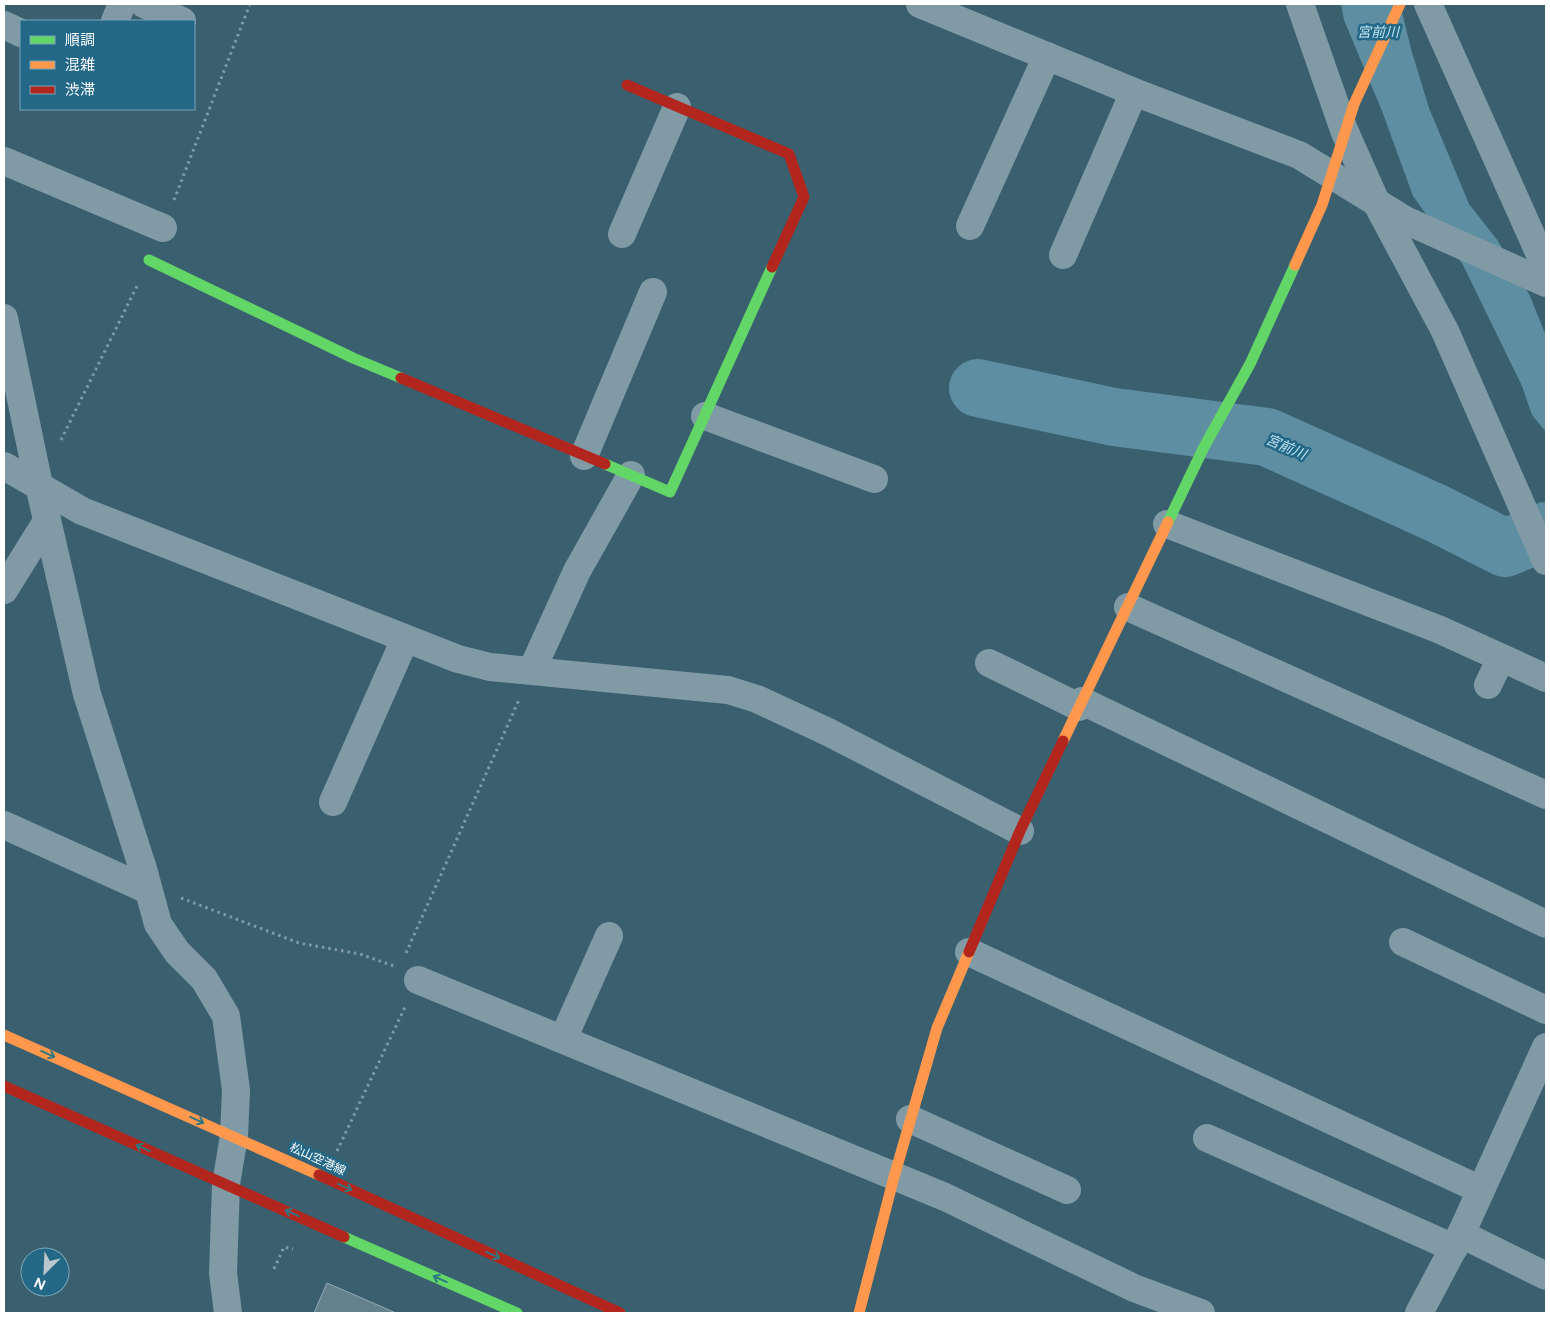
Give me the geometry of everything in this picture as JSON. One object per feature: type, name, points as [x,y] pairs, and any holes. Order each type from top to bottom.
[{"type":"street","points":[[114,20],[122,4]]},
{"type":"street","points":[[144,4],[180,20]]},
{"type":"street","points":[[921,4],[1134,92],[1299,155],[1405,220],[1542,276]]},
{"type":"street","points":[[1300,4],[1344,130],[1376,202],[1446,330],[1544,555]]},
{"type":"street","points":[[859,1313],[894,1177],[937,1028],[1020,831],[1204,447],[1250,364],[1322,205],[1344,130],[1354,104],[1400,4]]},
{"type":"street","points":[[1428,4],[1542,276]]},
{"type":"street","points":[[4,25],[20,33]]},
{"type":"street","points":[[970,226],[1047,56]]},
{"type":"street","points":[[150,260],[353,358],[670,492],[804,197],[789,154],[627,85]]},
{"type":"street","points":[[1062,254],[1134,92]]},
{"type":"street","points":[[622,234],[678,107]]},
{"type":"street","points":[[4,161],[163,228]]},
{"type":"street","points":[[584,456],[653,292]]},
{"type":"street","points":[[4,318],[39,485],[87,694],[158,924],[177,952],[204,979],[226,1016],[236,1090],[234,1136],[226,1184],[224,1273],[228,1313]]},
{"type":"street","points":[[705,416],[874,479]]},
{"type":"street","points":[[4,466],[91,515],[458,659],[490,667],[728,690],[747,696],[828,732],[1020,831]]},
{"type":"street","points":[[532,670],[577,571],[631,476]]},
{"type":"street","points":[[4,590],[47,521]]},
{"type":"street","points":[[1167,524],[1438,629],[1546,678]]},
{"type":"street","points":[[1128,607],[1546,795]]},
{"type":"street","points":[[333,802],[405,639]]},
{"type":"street","points":[[1488,685],[1501,658]]},
{"type":"street","points":[[989,663],[1546,924]]},
{"type":"street","points":[[4,825],[148,890]]},
{"type":"street","points":[[563,1040],[609,936]]},
{"type":"street","points":[[1403,942],[1546,1010]]},
{"type":"street","points":[[969,952],[1481,1190]]},
{"type":"street","points":[[416,968],[563,1040],[945,1197],[1134,1288],[1202,1313]]},
{"type":"street","name":"松山空港線","points":[[4,1034],[234,1136],[620,1313]]},
{"type":"street","points":[[1426,1311],[1544,1057]]},
{"type":"street","points":[[4,1086],[517,1313]]},
{"type":"street","points":[[910,1119],[1067,1190]]},
{"type":"street","points":[[1208,1138],[1546,1276]]},
{"type":"path","points":[[416,968],[404,953],[532,670]]},
{"type":"path","points":[[148,890],[193,901],[299,943],[360,954],[401,968],[416,968]]},
{"type":"path","points":[[337,1152],[416,968]]},
{"type":"water","name":"宮前川","points":[[1341,4],[1400,4],[1429,108],[1469,204],[1498,241],[1530,296],[1546,336],[1546,432],[1532,415],[1522,386],[1463,265],[1413,196],[1382,111],[1344,20]]},
{"type":"building","points":[[327,1283],[396,1313],[314,1313]]},
{"type":"waterway","name":"宮前川","points":[[978,388],[1114,417],[1267,437],[1436,513],[1505,548],[1546,531]]},
{"type":"traffic: fast","points":[[149,260],[353,358],[401,378]]},
{"type":"traffic: fast","points":[[1168,522],[1204,447],[1250,364],[1295,265]]},
{"type":"traffic: fast","points":[[605,464],[670,492],[772,267]]},
{"type":"traffic: fast","points":[[344,1237],[517,1313]]},
{"type":"traffic: slow","points":[[1295,265],[1322,205],[1354,104],[1400,4]]},
{"type":"traffic: slow","points":[[1063,741],[1168,522]]},
{"type":"traffic: slow","points":[[859,1313],[894,1177],[937,1028],[969,952]]},
{"type":"traffic: slow","points":[[4,1035],[319,1175]]},
{"type":"traffic: jam","points":[[627,85],[789,154],[804,197],[772,267]]},
{"type":"traffic: jam","points":[[401,378],[605,464]]},
{"type":"traffic: jam","points":[[969,952],[1020,831],[1063,741]]},
{"type":"traffic: jam","points":[[4,1086],[344,1237]]},
{"type":"traffic: jam","points":[[319,1175],[620,1313]]}]
